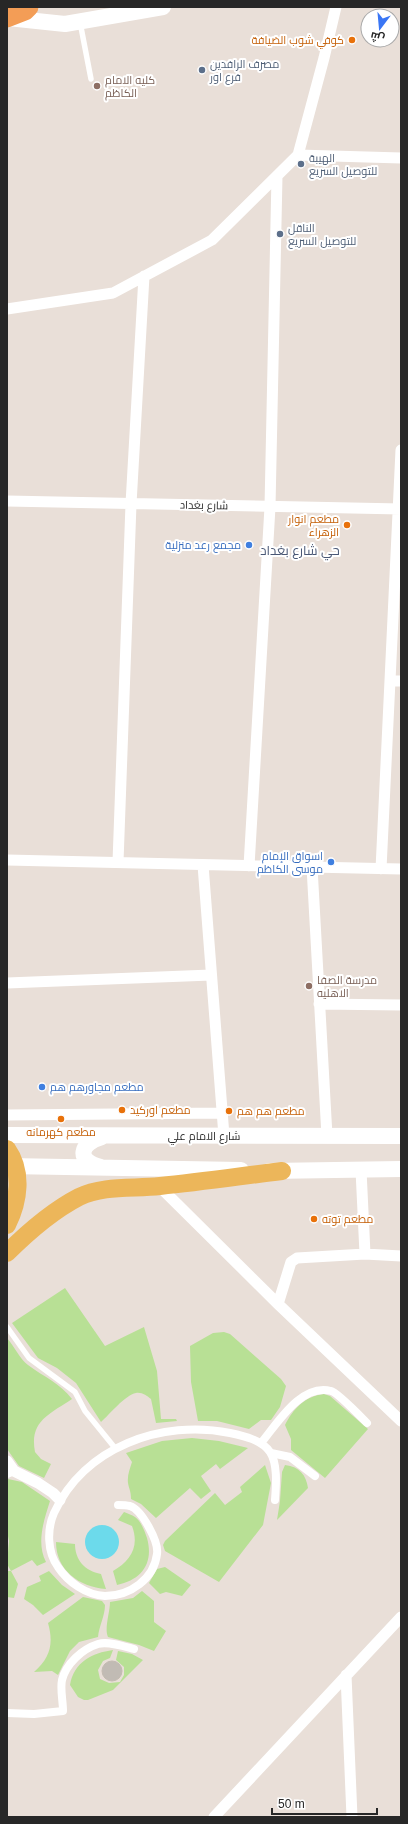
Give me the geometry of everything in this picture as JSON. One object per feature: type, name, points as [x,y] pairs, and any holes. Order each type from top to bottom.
[{"type":"highway","points":[[8,18],[25,11],[29,7]]},
{"type":"main road","points":[[8,18],[65,24],[163,7]]},
{"type":"main road","name":"شارع الامام علي","points":[[7,1135],[401,1136]]},
{"type":"main road","points":[[104,1168],[92,1165],[86,1160],[83,1152],[86,1145],[93,1139],[106,1136]]},
{"type":"main road","points":[[7,1149],[12,1166],[17,1197],[7,1225]]},
{"type":"main road","points":[[12,1166],[282,1171],[401,1169]]},
{"type":"main road","points":[[7,1253],[27,1233],[80,1197],[107,1190],[159,1186],[282,1171]]},
{"type":"street","points":[[7,310],[112,293],[212,240],[298,155],[336,7]]},
{"type":"street","points":[[298,155],[401,158]]},
{"type":"street","points":[[249,866],[270,507],[277,176]]},
{"type":"street","points":[[118,862],[131,504],[144,276]]},
{"type":"street","points":[[381,869],[396,681],[401,450]]},
{"type":"street","name":"شارع بغداد","points":[[7,501],[400,509]]},
{"type":"street","points":[[7,860],[401,869]]},
{"type":"street","points":[[203,865],[224,1136]]},
{"type":"street","points":[[312,867],[327,1136]]},
{"type":"street","points":[[7,983],[211,975]]},
{"type":"street","points":[[319,1004],[401,1004]]},
{"type":"street","points":[[7,1115],[223,1113]]},
{"type":"street","points":[[361,1170],[365,1254]]},
{"type":"street","points":[[159,1186],[278,1304],[397,1414],[401,1421]]},
{"type":"street","points":[[278,1304],[291,1262],[297,1258],[365,1254],[401,1256]]},
{"type":"street","points":[[261,1443],[284,1413],[296,1402],[311,1392],[318,1390],[332,1391],[367,1423]]},
{"type":"street","points":[[118,1505],[131,1506],[145,1520],[153,1535],[158,1554],[151,1571],[141,1585],[123,1593],[105,1596],[83,1589],[66,1579],[52,1558],[49,1544],[51,1520],[60,1500],[75,1479],[109,1451],[156,1435],[186,1429],[217,1431],[238,1435],[261,1443],[271,1453],[276,1473],[276,1500]]},
{"type":"street","points":[[271,1453],[290,1457],[314,1476]]},
{"type":"street","points":[[7,1461],[11,1473],[38,1483],[53,1493],[60,1500]]},
{"type":"street","points":[[214,1817],[401,1617]]},
{"type":"street","points":[[7,1714],[34,1714],[64,1710],[62,1680],[70,1663],[79,1655],[98,1644],[117,1645],[134,1649]]},
{"type":"street","points":[[346,1675],[352,1817]]},
{"type":"lane","points":[[80,22],[92,79]]},
{"type":"lane","points":[[7,1327],[29,1358],[75,1392],[85,1411],[116,1448]]},
{"type":"green space","points":[[65,1288],[105,1346],[144,1327],[157,1371],[161,1419],[176,1419],[177,1421],[156,1423],[151,1399],[144,1394],[136,1393],[127,1397],[101,1422],[76,1383],[57,1368],[38,1358],[12,1323]]},
{"type":"green space","points":[[224,1332],[230,1334],[281,1379],[286,1386],[280,1407],[271,1420],[261,1420],[249,1429],[217,1421],[198,1421],[191,1382],[190,1346],[213,1333]]},
{"type":"green space","points":[[7,1338],[25,1362],[57,1384],[72,1399],[49,1414],[38,1426],[35,1433],[35,1452],[41,1459],[51,1464],[44,1478],[19,1466],[7,1449]]},
{"type":"green space","points":[[324,1394],[330,1396],[368,1429],[325,1478],[291,1450],[291,1439],[285,1425],[300,1404],[305,1400]]},
{"type":"green space","points":[[192,1438],[219,1441],[248,1448],[220,1469],[216,1464],[201,1476],[211,1491],[201,1499],[190,1488],[156,1518],[141,1504],[131,1499],[128,1480],[132,1462],[126,1453],[162,1441]]},
{"type":"green space","points":[[265,1465],[271,1483],[263,1525],[219,1582],[165,1551],[163,1545],[165,1541],[215,1493],[225,1505],[242,1492],[240,1487]]},
{"type":"green space","points":[[285,1465],[295,1468],[301,1472],[306,1479],[308,1488],[277,1520],[282,1472]]},
{"type":"green space","points":[[8,1479],[22,1482],[50,1501],[43,1524],[41,1539],[43,1555],[46,1562],[37,1566],[32,1560],[11,1571],[7,1564],[9,1541],[7,1531]]},
{"type":"green space","points":[[124,1512],[135,1517],[141,1524],[147,1538],[149,1555],[144,1569],[139,1575],[126,1583],[117,1585],[113,1571],[129,1558],[134,1547],[135,1540],[132,1526],[118,1520]]},
{"type":"green space","points":[[56,1542],[75,1544],[75,1550],[79,1560],[90,1570],[101,1574],[106,1589],[87,1585],[78,1581],[71,1575],[60,1561]]},
{"type":"green space","points":[[165,1567],[191,1585],[182,1596],[166,1592],[160,1594],[149,1583],[157,1569]]},
{"type":"green space","points":[[7,1571],[11,1571],[18,1584],[14,1598],[7,1597]]},
{"type":"green space","points":[[49,1571],[62,1585],[75,1594],[43,1615],[33,1605],[24,1599],[27,1587],[41,1581],[39,1576]]},
{"type":"green space","points":[[142,1591],[154,1601],[154,1622],[166,1631],[154,1651],[139,1645],[108,1637],[107,1634],[110,1602],[133,1598]]},
{"type":"green space","points":[[83,1597],[102,1601],[105,1605],[98,1637],[79,1642],[70,1651],[58,1675],[52,1671],[34,1672],[44,1661],[49,1650],[51,1638],[48,1623]]},
{"type":"green space","points":[[113,1650],[110,1658],[103,1661],[98,1670],[100,1679],[109,1683],[120,1682],[124,1675],[124,1667],[116,1660],[118,1651],[132,1654],[143,1660],[113,1690],[88,1700],[78,1697],[70,1685],[75,1670],[91,1656]]},
{"type":"water","points":[[105,1525],[112,1527],[117,1532],[119,1542],[117,1552],[112,1557],[99,1559],[92,1557],[87,1552],[85,1539],[87,1532],[92,1527]]},
{"type":"building","points":[[108,1661],[116,1661],[122,1667],[122,1675],[116,1681],[108,1681],[102,1675],[102,1667]]},
{"type":"place","name":"كوفي شوب الضيافة","points":[[352,40]]},
{"type":"place","name":"مصرف الرافدين فرع اور","points":[[202,70]]},
{"type":"place","name":"كليه الامام الكاظم","points":[[97,86]]},
{"type":"place","name":"الهيبة للتوصيل السريع","points":[[301,164]]},
{"type":"place","name":"الناقل للتوصيل السريع","points":[[280,234]]},
{"type":"place","name":"مطعم انوار الزهراء","points":[[347,525]]},
{"type":"place","name":"مجمع رعد منزلية","points":[[249,545]]},
{"type":"place","name":"اسواق الإمام موسى الكاظم","points":[[331,862]]},
{"type":"place","name":"مدرسة الصفا الاهليه","points":[[309,986]]},
{"type":"place","name":"مطعم مجاورهم هم","points":[[42,1087]]},
{"type":"place","name":"مطعم اوركيد","points":[[122,1110]]},
{"type":"place","name":"مطعم هم هم","points":[[229,1111]]},
{"type":"place","name":"مطعم كهرمانه","points":[[61,1119]]},
{"type":"place","name":"مطعم توته","points":[[314,1219]]},
{"type":"district","name":"حي شارع بغداد","points":[[300,550]]}]
